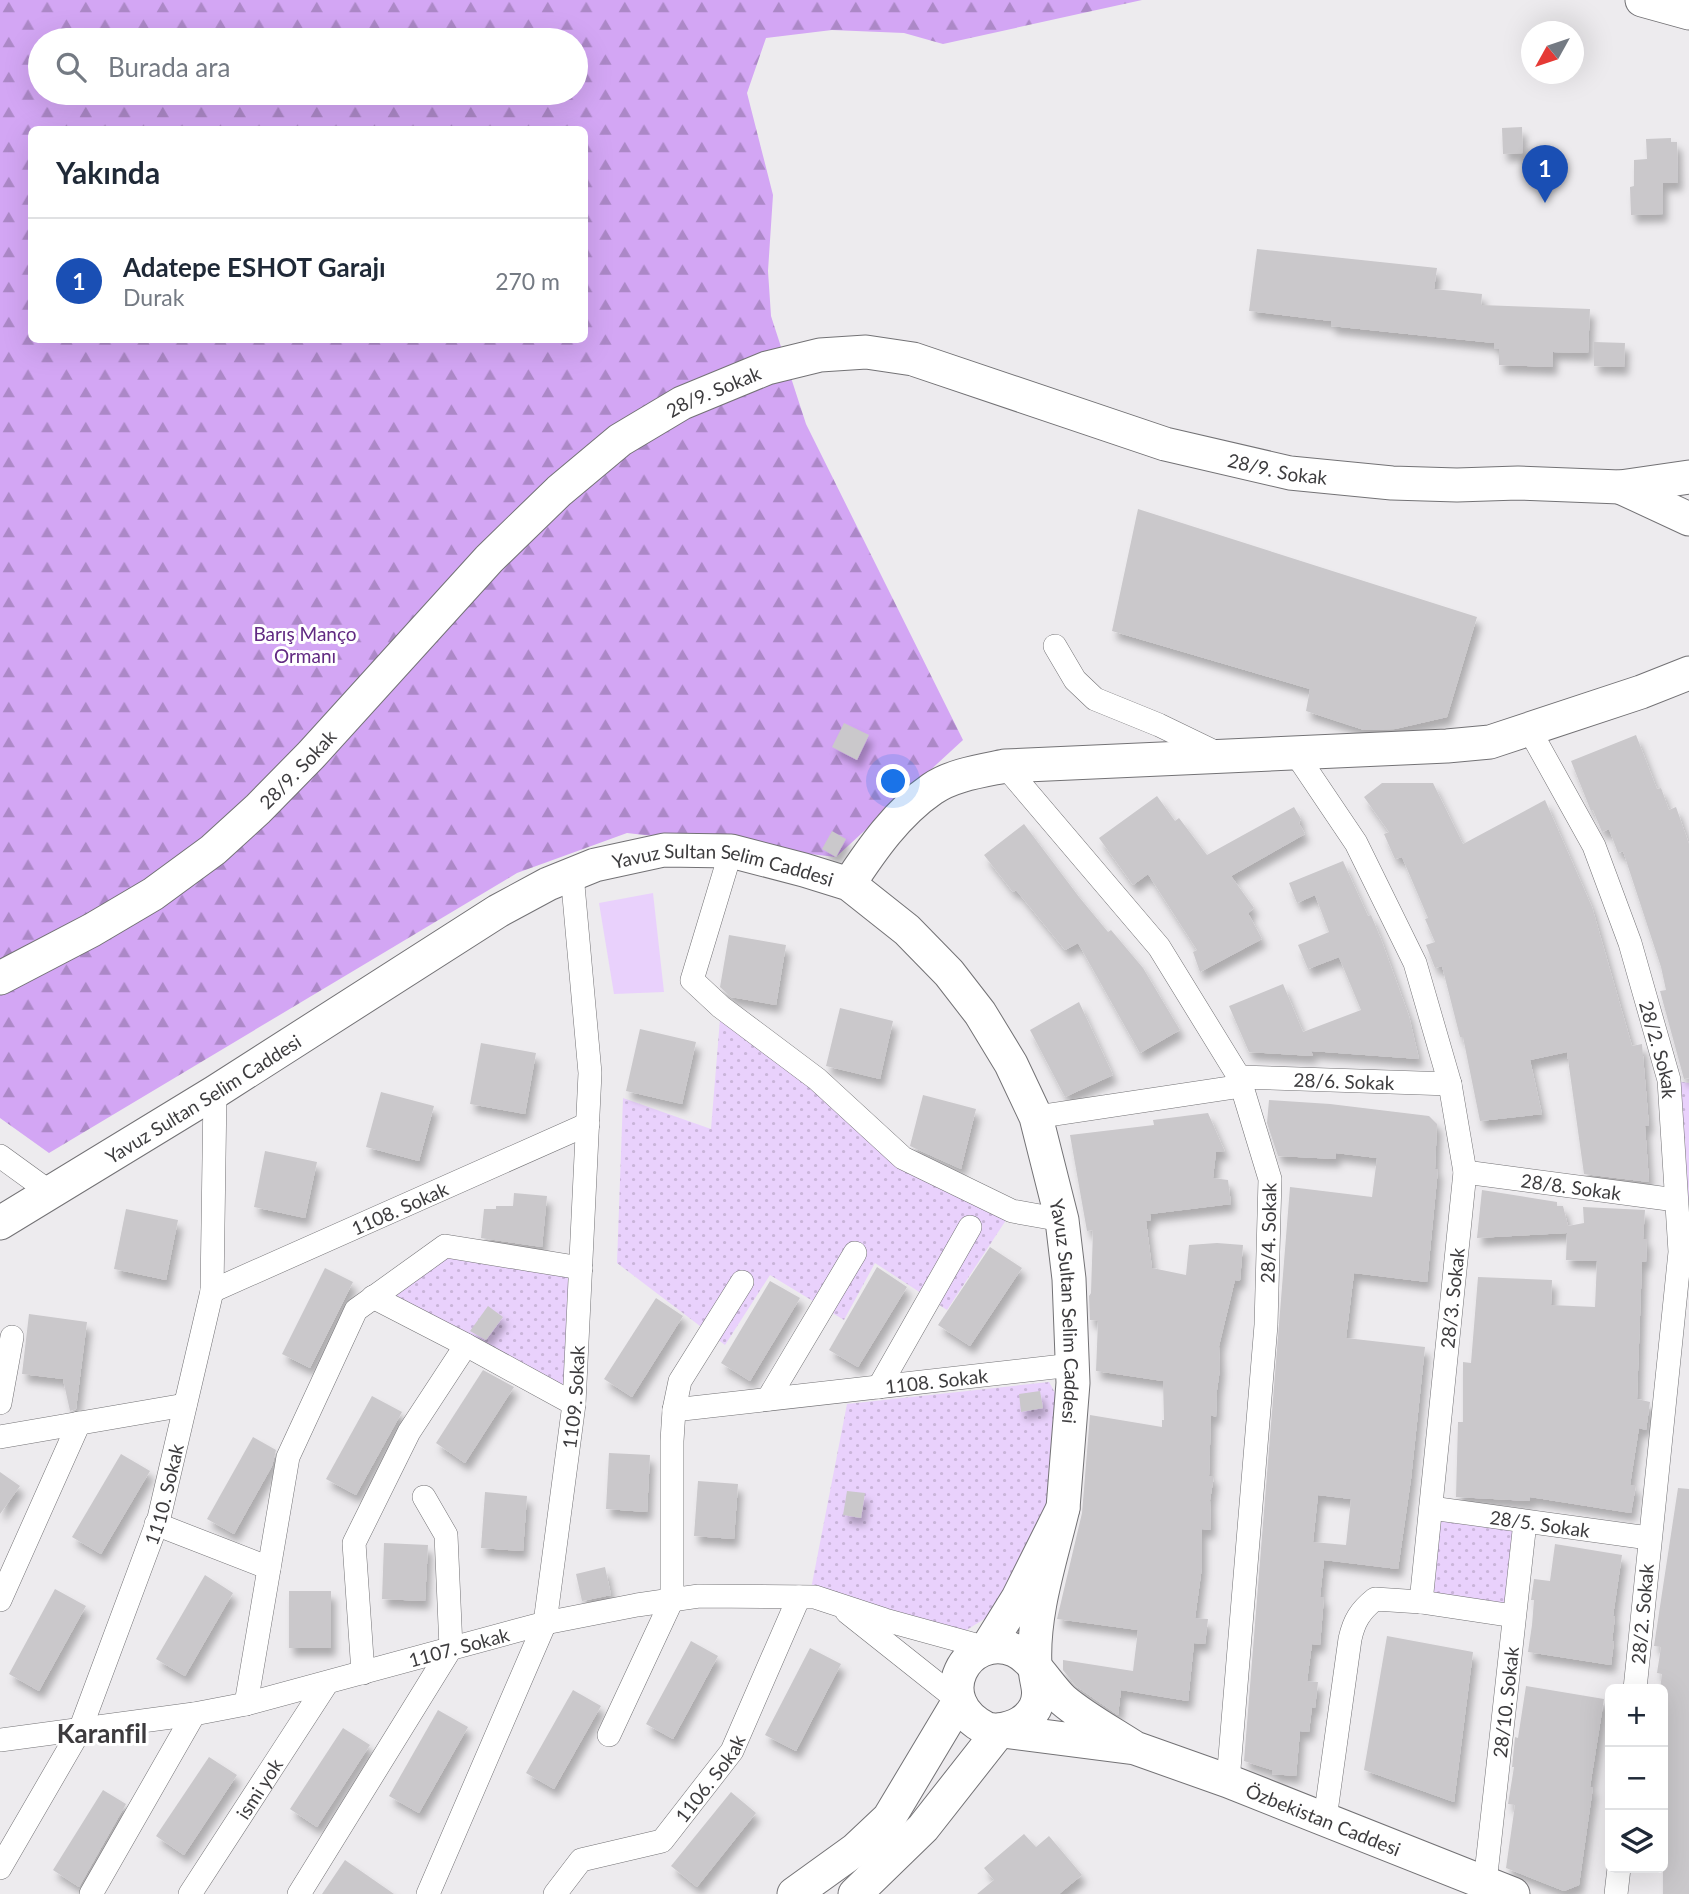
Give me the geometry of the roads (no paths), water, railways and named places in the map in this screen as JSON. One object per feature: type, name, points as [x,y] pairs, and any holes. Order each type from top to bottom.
[{"type":"street","points":[[1642,0],[1689,13]]},
{"type":"street","name":"28/9. Sokak","points":[[0,978],[153,894],[213,850],[311,755],[489,559],[559,491],[610,448],[682,403],[767,368],[820,355],[866,352],[914,359],[1165,444],[1290,473],[1392,483],[1457,485],[1518,483],[1620,486],[1689,477]]},
{"type":"street","name":"28/9. Sokak","points":[[1620,486],[1689,519]]},
{"type":"street","points":[[1055,646],[1075,680],[1095,699],[1159,725],[1225,757]]},
{"type":"street","points":[[849,884],[894,823],[933,789],[970,774],[1005,766],[1296,754],[1490,742],[1641,692],[1689,673]]},
{"type":"street","name":"28/2. Sokak","points":[[1530,729],[1594,846],[1679,1082],[1676,1200],[1684,1253],[1649,1538],[1635,1684]]},
{"type":"street","name":"28/3. Sokak","points":[[1296,754],[1356,844],[1415,962],[1450,1084],[1465,1172],[1421,1602]]},
{"type":"street","name":"28/4. Sokak","points":[[1005,766],[1159,947],[1240,1081],[1270,1179],[1266,1325],[1228,1781]]},
{"type":"street","name":"Yavuz Sultan Selim Caddesi","points":[[0,1223],[215,1092],[498,911],[548,884],[595,865],[664,850],[731,851],[849,884],[907,930],[949,973],[980,1013],[1011,1064],[1036,1117],[1062,1220],[1069,1279],[1073,1383],[1063,1508]]},
{"type":"street","points":[[731,851],[691,980],[721,1007],[817,1079],[903,1158],[1012,1211],[1062,1220]]},
{"type":"street","name":"1109. Sokak","points":[[428,1894],[545,1623],[574,1404],[590,1073],[572,874]]},
{"type":"street","name":"28/6. Sokak","points":[[1036,1117],[1240,1081],[1450,1084]]},
{"type":"street","name":"1110. Sokak","points":[[0,1868],[80,1730],[156,1524],[212,1291],[215,1092]]},
{"type":"street","name":"1108. Sokak","points":[[212,1291],[587,1124]]},
{"type":"street","points":[[0,1156],[51,1193]]},
{"type":"street","name":"28/8. Sokak","points":[[1465,1172],[1676,1200]]},
{"type":"street","points":[[879,1387],[970,1227]]},
{"type":"street","points":[[246,1704],[288,1457],[356,1310],[445,1246],[580,1268]]},
{"type":"street","points":[[768,1399],[855,1253]]},
{"type":"street","points":[[608,1735],[672,1600],[674,1410],[680,1381],[742,1282]]},
{"type":"street","points":[[373,1297],[574,1404]]},
{"type":"street","points":[[0,1403],[12,1337]]},
{"type":"street","points":[[363,1673],[354,1543],[409,1432],[466,1345]]},
{"type":"street","name":"1108. Sokak","points":[[674,1410],[1072,1365]]},
{"type":"street","points":[[0,1437],[185,1405]]},
{"type":"street","points":[[0,1600],[79,1423]]},
{"type":"street","points":[[299,1894],[451,1648],[446,1535],[424,1497]]},
{"type":"street","points":[[987,1648],[1018,1598],[1063,1508]]},
{"type":"street","points":[[855,1894],[923,1828],[1000,1730],[1014,1727],[1026,1720],[1034,1709],[1039,1696],[1035,1669],[1037,1619],[1063,1508]]},
{"type":"street","name":"28/5. Sokak","points":[[1431,1508],[1649,1538]]},
{"type":"street","name":"28/10. Sokak","points":[[1499,1889],[1514,1616],[1525,1522]]},
{"type":"street","points":[[156,1524],[269,1568]]},
{"type":"street","name":"1107. Sokak","points":[[0,1740],[194,1714],[246,1704],[545,1623],[672,1600],[741,1595],[815,1597],[885,1620],[987,1648]]},
{"type":"street","name":"1106. Sokak","points":[[555,1894],[580,1860],[662,1841],[732,1751],[799,1597]]},
{"type":"street","points":[[1325,1819],[1353,1623],[1363,1608],[1375,1600],[1421,1602],[1514,1616]]},
{"type":"street","name":"1107. Sokak","points":[[840,1605],[958,1701]]},
{"type":"street","points":[[987,1648],[1014,1650],[1026,1658],[1064,1700],[1135,1748],[987,1728],[974,1722],[958,1701],[959,1675],[965,1663],[987,1648]]},
{"type":"street","name":"ismi yok","points":[[190,1894],[327,1683]]},
{"type":"street","points":[[794,1894],[855,1850],[889,1818],[958,1701]]},
{"type":"street","points":[[91,1894],[194,1714]]},
{"type":"street","name":"Özbekistan Caddesi","points":[[1135,1748],[1228,1781],[1499,1889]]},
{"type":"street","points":[[1616,1894],[1618,1873]]},
{"type":"place","name":"Adatepe ESHOT Garajı","points":[[1545,203]]},
{"type":"district","name":"Karanfil","points":[[102,1733]]},
{"type":"park label","name":"Barış Manço Ormanı","points":[[305,644]]}]
